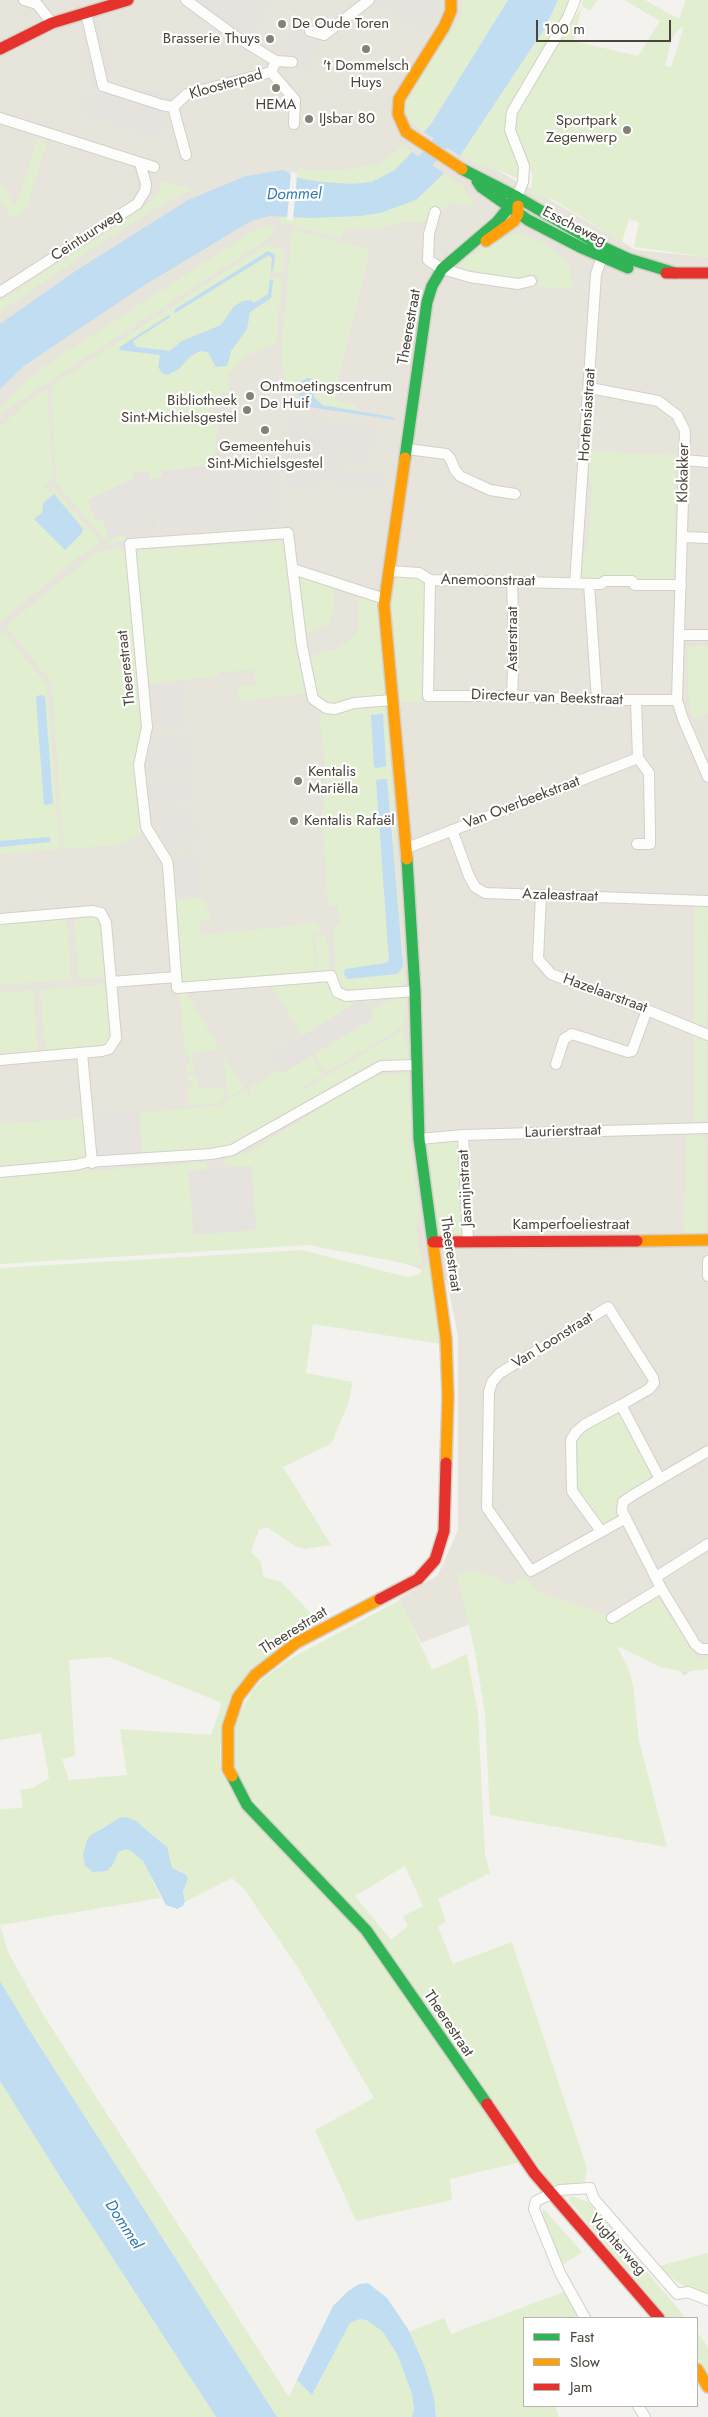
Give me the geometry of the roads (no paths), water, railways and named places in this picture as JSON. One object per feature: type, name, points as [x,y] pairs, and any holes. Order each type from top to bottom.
[{"type":"main road","points":[[0,49],[52,23],[128,0]]},
{"type":"main road","name":"Esscheweg","points":[[452,0],[451,12],[444,27],[399,99],[398,114],[402,126],[410,135],[469,174],[517,197],[629,269],[644,272],[708,273]]},
{"type":"main road","name":"Esscheweg","points":[[469,174],[481,187],[518,214],[603,253]]},
{"type":"main road","points":[[517,197],[518,214]]},
{"type":"main road","name":"Theerestraat","points":[[517,197],[497,222],[472,246],[442,269],[432,286],[428,302],[385,600],[384,624],[407,848],[415,991],[415,1065],[419,1139],[446,1339],[448,1397],[444,1531],[438,1554],[418,1579],[296,1643],[254,1676],[238,1697],[232,1711],[228,1727],[228,1768],[247,1805],[352,1913],[366,1930],[509,2140],[550,2193]]},
{"type":"main road","name":"Theerestraat","points":[[472,246],[494,237],[518,214]]},
{"type":"main road","name":"Kamperfoeliestraat","points":[[433,1242],[708,1240]]},
{"type":"main road","name":"Vughterweg","points":[[550,2193],[639,2292],[658,2317]]},
{"type":"main road","points":[[698,2371],[708,2386]]},
{"type":"street","points":[[24,0],[36,4],[52,23]]},
{"type":"street","points":[[186,0],[235,36],[276,61],[292,62]]},
{"type":"street","points":[[310,31],[324,35],[352,16],[369,0]]},
{"type":"street","points":[[517,197],[523,182],[524,166],[510,130],[512,112],[568,17],[575,0]]},
{"type":"street","name":"Kloosterpad","points":[[86,12],[103,86],[173,107]]},
{"type":"street","name":"Kloosterpad","points":[[173,107],[187,94],[271,72],[276,61]]},
{"type":"street","points":[[271,72],[295,100],[294,124]]},
{"type":"street","name":"Kloosterpad","points":[[173,107],[186,154]]},
{"type":"street","points":[[0,118],[154,168]]},
{"type":"street","name":"Ceintuurweg","points":[[0,292],[137,204],[145,191],[146,184],[140,163]]},
{"type":"street","points":[[435,212],[429,234],[428,260],[442,269],[470,277],[518,284],[531,281]]},
{"type":"street","name":"Hortensiastraat","points":[[575,583],[590,388],[596,274],[603,253]]},
{"type":"street","name":"Klokakker","points":[[590,388],[658,401],[677,415],[685,431],[684,537],[677,700]]},
{"type":"street","points":[[406,449],[446,454],[460,476],[490,490],[515,494]]},
{"type":"street","points":[[684,460],[708,462]]},
{"type":"street","name":"Theerestraat","points":[[392,700],[354,703],[335,709],[326,708],[313,699],[302,646],[288,533],[130,544],[147,727],[139,765],[146,826],[168,866],[177,988],[331,976],[337,992],[346,996],[415,991]]},
{"type":"street","points":[[684,537],[708,538]]},
{"type":"street","points":[[293,569],[385,600]]},
{"type":"street","name":"Anemoonstraat","points":[[389,571],[419,573],[430,580],[589,584],[601,584],[605,581],[632,581],[635,584],[681,585]]},
{"type":"street","name":"Directeur van Beekstraat","points":[[430,580],[428,696],[512,696],[636,701],[677,700]]},
{"type":"street","name":"Asterstraat","points":[[512,582],[514,646],[512,696]]},
{"type":"street","points":[[589,584],[597,700]]},
{"type":"street","points":[[680,635],[708,635]]},
{"type":"street","points":[[677,700],[683,719],[708,777]]},
{"type":"street","points":[[636,701],[638,758],[649,772],[650,833],[650,844],[637,844]]},
{"type":"street","name":"Van Overbeekstraat","points":[[407,848],[638,758]]},
{"type":"street","name":"Azaleastraat","points":[[452,830],[468,876],[476,887],[485,893],[708,901]]},
{"type":"street","name":"Hazelaarstraat","points":[[541,895],[538,959],[551,974],[708,1035]]},
{"type":"street","points":[[0,919],[98,911],[104,916],[116,1038],[109,1049],[102,1051],[0,1060]]},
{"type":"street","points":[[111,982],[176,977]]},
{"type":"street","points":[[556,1064],[564,1039],[572,1034],[628,1052],[632,1051],[647,1010]]},
{"type":"street","points":[[82,1053],[92,1163]]},
{"type":"street","points":[[0,1172],[211,1154],[232,1150],[381,1066],[415,1065]]},
{"type":"street","name":"Laurierstraat","points":[[419,1139],[463,1135],[708,1128]]},
{"type":"street","name":"Jasmijnstraat","points":[[463,1135],[468,1241]]},
{"type":"street","points":[[708,1261],[708,1276]]},
{"type":"street","name":"Van Loonstraat","points":[[601,1531],[531,1571],[487,1508],[489,1392],[492,1382],[500,1373],[608,1307],[653,1378],[654,1383],[649,1389],[621,1405]]},
{"type":"street","points":[[626,1518],[601,1531],[572,1491],[571,1440],[576,1432],[584,1425],[621,1405],[660,1478]]},
{"type":"street","points":[[708,1451],[660,1478],[623,1502],[622,1511],[661,1588],[695,1644],[701,1649],[708,1649]]},
{"type":"street","points":[[656,1577],[708,1544]]},
{"type":"street","points":[[612,1618],[661,1588]]},
{"type":"street","points":[[584,2317],[560,2273],[534,2209],[536,2201],[560,2190],[590,2188],[594,2199],[677,2294],[688,2292],[708,2300]]},
{"type":"water","points":[[508,0],[558,0],[545,28],[460,156],[424,132],[431,124]]},
{"type":"water","points":[[412,152],[444,173],[416,200],[380,213],[360,216],[309,218],[270,216],[251,221],[143,286],[24,366],[0,389],[0,324],[77,270],[188,200],[246,176],[283,170],[298,178],[321,182],[351,184],[372,182],[395,170]]},
{"type":"water","points":[[268,251],[275,255],[273,271],[271,270],[272,258],[269,255],[175,313],[174,310]]},
{"type":"water","points":[[270,279],[273,280],[271,298],[250,312],[247,329],[231,351],[227,366],[216,367],[208,352],[200,351],[189,357],[179,369],[167,375],[163,374],[158,367],[160,355],[119,350],[120,347],[169,315],[170,317],[133,341],[136,347],[170,351],[182,341],[221,325],[234,306],[243,301],[251,300],[254,303],[268,294]]},
{"type":"water","points":[[311,378],[313,382],[314,397],[322,405],[392,417],[396,420],[302,406],[298,383]]},
{"type":"water","points":[[54,494],[83,529],[81,534],[65,550],[34,519],[42,513],[43,504]]},
{"type":"water","points":[[37,696],[45,697],[53,803],[46,805],[44,804],[36,699]]},
{"type":"water","points":[[383,714],[386,766],[378,768],[374,767],[371,715]]},
{"type":"water","points":[[387,779],[403,966],[397,974],[347,979],[344,974],[345,969],[389,961],[376,780]]},
{"type":"water","points":[[50,837],[50,842],[0,847],[0,841]]},
{"type":"water","points":[[126,1817],[136,1821],[167,1847],[172,1868],[185,1874],[188,1878],[183,1892],[185,1902],[183,1906],[177,1909],[166,1905],[143,1861],[131,1851],[126,1849],[118,1852],[114,1863],[107,1871],[93,1872],[85,1866],[83,1855],[87,1840],[91,1835],[120,1818]]},
{"type":"water","points":[[0,1981],[277,2417],[216,2417],[62,2180],[0,2081]]},
{"type":"water","points":[[368,2283],[387,2298],[408,2329],[424,2365],[434,2397],[436,2417],[412,2417],[414,2409],[412,2394],[397,2354],[382,2331],[368,2321],[360,2319],[350,2323],[312,2395],[297,2380],[333,2306],[348,2291],[359,2284]]},
{"type":"waterway","name":"Dommel","points":[[412,177],[454,127]]},
{"type":"place","name":"De Oude Toren","points":[[282,24]]},
{"type":"place","name":"Brasserie Thuys","points":[[270,39]]},
{"type":"place","name":"'t Dommelsch Huys","points":[[366,49]]},
{"type":"place","name":"HEMA","points":[[276,88]]},
{"type":"place","name":"IJsbar 80","points":[[309,119]]},
{"type":"place","name":"Sportpark Zegenwerp","points":[[627,130]]},
{"type":"place","name":"Ontmoetingscentrum De Huif","points":[[250,396]]},
{"type":"place","name":"Bibliotheek Sint-Michielsgestel","points":[[247,410]]},
{"type":"place","name":"Gemeentehuis Sint-Michielsgestel","points":[[265,430]]},
{"type":"place","name":"Kentalis Mariëlla","points":[[298,781]]},
{"type":"place","name":"Kentalis Rafaël","points":[[294,821]]}]
